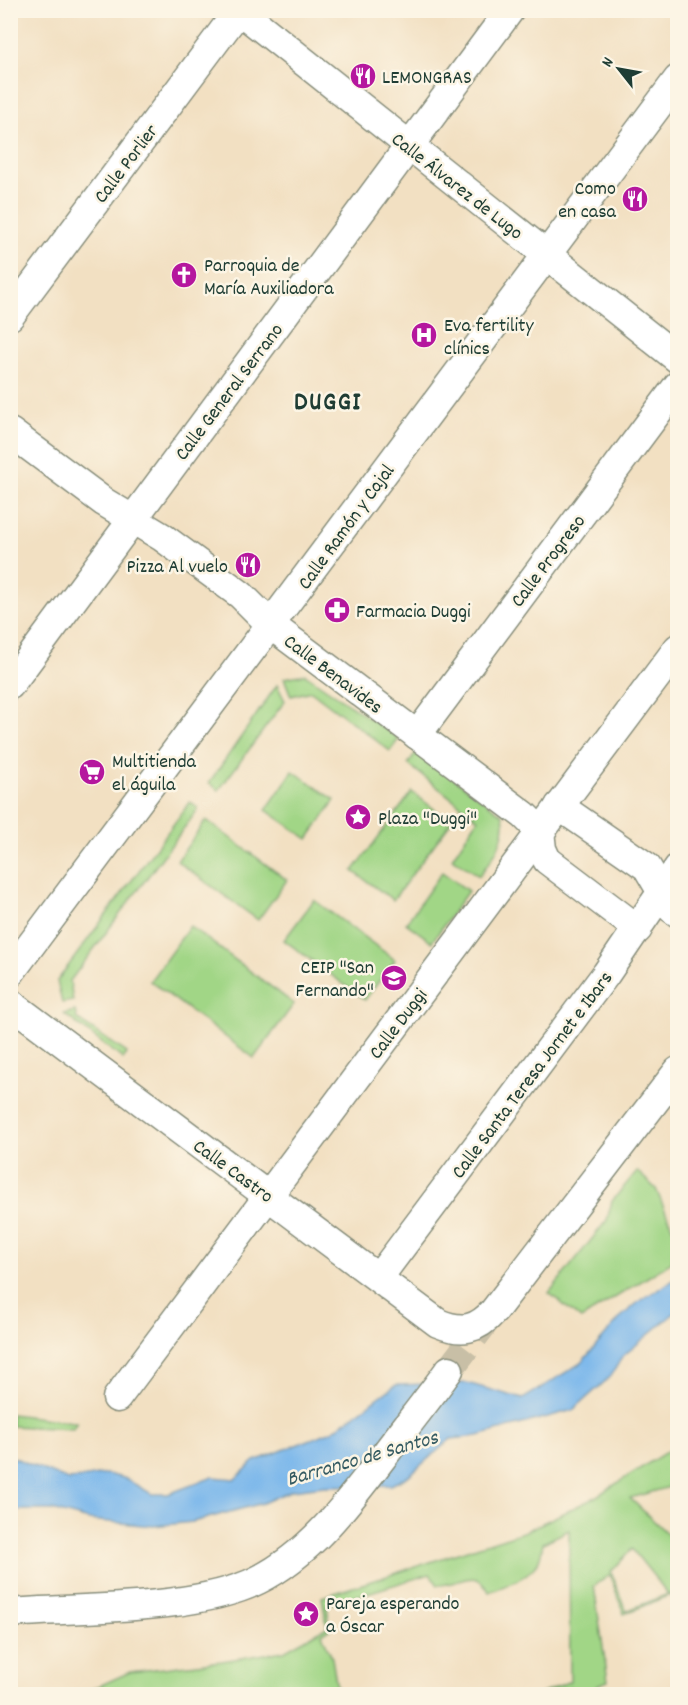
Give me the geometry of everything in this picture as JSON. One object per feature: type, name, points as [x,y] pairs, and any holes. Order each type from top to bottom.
[{"type":"street","name":"Calle Álvarez de Lugo","points":[[239,10],[410,148],[678,358]]},
{"type":"street","name":"Calle Porlier","points":[[10,316],[239,10]]},
{"type":"street","name":"Calle General Serrano","points":[[10,685],[510,10]]},
{"type":"street","name":"Calle Ramón y Cajal","points":[[10,973],[272,626],[678,79]]},
{"type":"street","name":"Calle Progreso","points":[[417,735],[678,386]]},
{"type":"street","name":"Calle Benavides","points":[[10,432],[132,520],[162,537],[241,596],[272,626],[524,814],[540,831]]},
{"type":"street","name":"Calle Duggi","points":[[117,1398],[678,648]]},
{"type":"street","points":[[560,806],[647,867],[673,891]]},
{"type":"street","points":[[540,831],[542,849],[547,860],[638,929]]},
{"type":"street","name":"Calle Santa Teresa Jornet e Ibars","points":[[379,1277],[638,929],[673,891]]},
{"type":"street","name":"Calle Castro","points":[[10,1003],[438,1323],[462,1330],[483,1323],[495,1311],[678,1071]]},
{"type":"street","points":[[10,1613],[208,1596],[257,1581],[277,1569],[323,1530],[348,1503],[449,1370]]},
{"type":"green space","points":[[305,674],[399,739],[390,751],[311,691],[291,696],[284,678]]},
{"type":"green space","points":[[277,685],[285,701],[219,790],[209,783]]},
{"type":"green space","points":[[417,751],[503,815],[503,832],[498,848],[479,876],[452,858],[478,819],[408,764]]},
{"type":"green space","points":[[293,771],[335,800],[308,839],[266,810]]},
{"type":"green space","points":[[412,792],[451,822],[393,900],[353,871]]},
{"type":"green space","points":[[190,802],[198,808],[196,812],[70,981],[73,1001],[62,1003],[57,981]]},
{"type":"green space","points":[[206,820],[287,880],[258,920],[177,861]]},
{"type":"green space","points":[[442,872],[468,891],[432,942],[406,923]]},
{"type":"green space","points":[[314,900],[395,960],[365,1000],[284,940]]},
{"type":"green space","points":[[190,926],[294,1004],[254,1058],[150,981]]},
{"type":"green space","points":[[75,1011],[77,1019],[127,1053],[123,1059],[64,1014]]},
{"type":"green space","points":[[637,1171],[656,1189],[676,1236],[672,1262],[581,1319],[549,1293],[607,1220],[612,1201]]},
{"type":"green space","points":[[11,1414],[77,1422],[73,1429],[11,1426]]},
{"type":"green space","points":[[677,1445],[677,1485],[630,1498],[677,1543],[677,1603],[670,1595],[624,1614],[610,1575],[594,1586],[608,1681],[597,1685],[600,1694],[573,1694],[570,1687],[552,1694],[541,1694],[570,1681],[569,1530],[543,1543],[539,1560],[529,1573],[489,1592],[484,1584],[473,1578],[438,1585],[430,1574],[327,1605],[330,1629],[322,1634],[332,1658],[338,1694],[81,1694],[130,1672],[284,1651],[327,1627],[322,1597],[526,1531],[592,1499]],"holes":[[[632,1549],[668,1594],[626,1611],[611,1572]]]},
{"type":"water","name":"Barranco de Santos","points":[[677,1278],[677,1311],[623,1356],[610,1377],[573,1410],[478,1436],[451,1439],[407,1477],[391,1485],[324,1486],[292,1490],[263,1503],[193,1522],[153,1526],[89,1520],[52,1510],[11,1510],[10,1456],[68,1480],[106,1474],[124,1478],[152,1494],[168,1494],[213,1477],[235,1479],[255,1461],[332,1431],[396,1385],[467,1383],[523,1399],[581,1363],[622,1316],[642,1299]]},
{"type":"tunnel","points":[[449,1370],[493,1312]]},
{"type":"place","name":"LEMONGRAS","points":[[363,76]]},
{"type":"place","name":"Como en casa","points":[[635,199]]},
{"type":"place","name":"Parroquia de María Auxiliadora","points":[[184,275]]},
{"type":"place","name":"Eva fertility clínics","points":[[424,335]]},
{"type":"place","name":"Pizza Al vuelo","points":[[248,565]]},
{"type":"place","name":"Farmacia Duggi","points":[[337,610]]},
{"type":"place","name":"Multitienda el águila","points":[[92,772]]},
{"type":"place","name":"Plaza \"Duggi\"","points":[[358,817]]},
{"type":"place","name":"CEIP \"San Fernando\"","points":[[394,978]]},
{"type":"place","name":"Pareja esperando a Óscar","points":[[306,1614]]},
{"type":"district","name":"DUGGI","points":[[328,400]]}]
